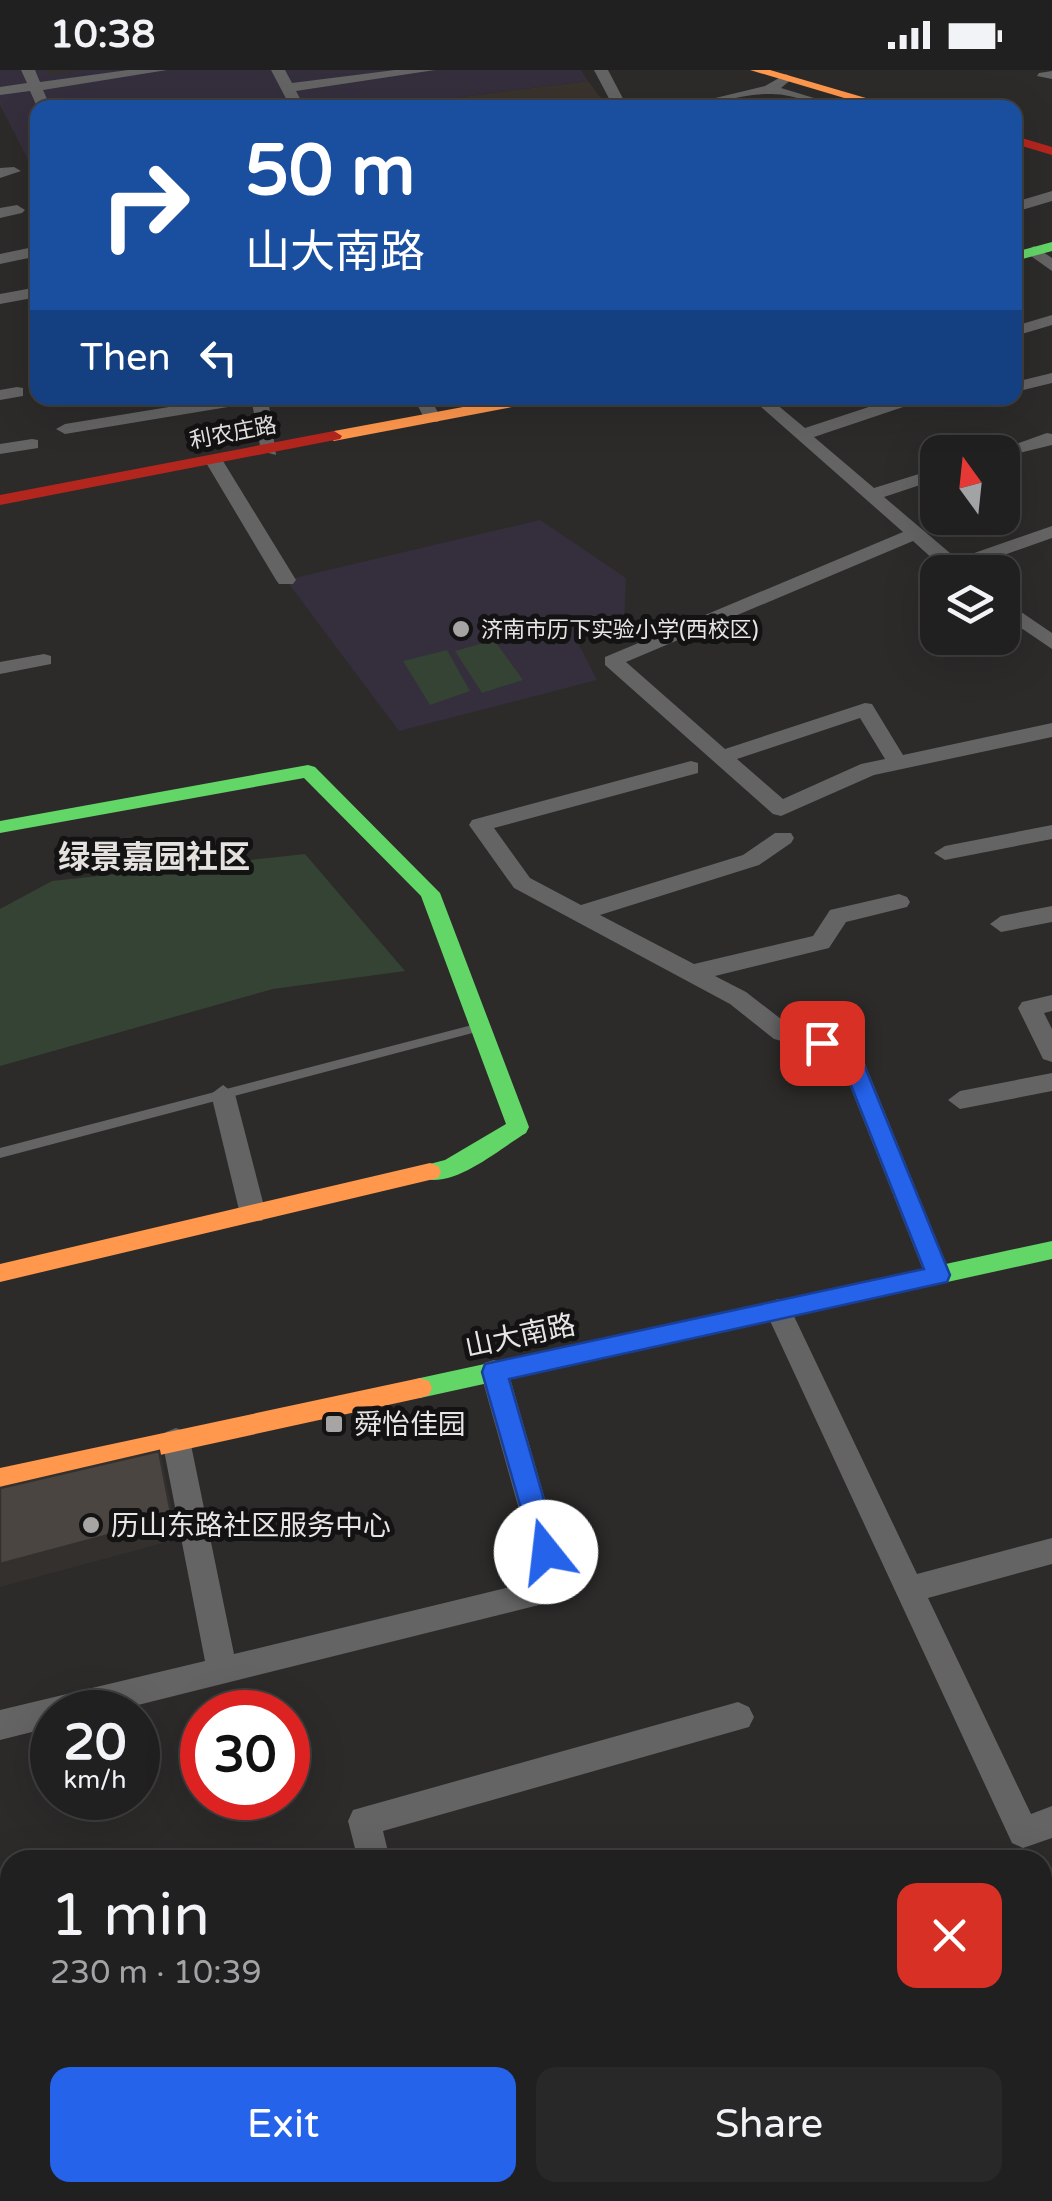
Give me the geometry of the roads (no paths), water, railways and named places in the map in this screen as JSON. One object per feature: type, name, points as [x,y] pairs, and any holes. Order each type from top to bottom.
[{"type":"street","points":[[0,91],[31,78],[160,70]]},
{"type":"street","points":[[278,70],[294,99],[428,70]]},
{"type":"street","points":[[601,70],[616,100]]},
{"type":"street","points":[[771,79],[821,100]]},
{"type":"street","points":[[721,100],[771,79],[860,100]]},
{"type":"street","points":[[1022,142],[1052,150]]},
{"type":"street","points":[[1022,205],[1052,196]]},
{"type":"street","points":[[0,258],[30,252]]},
{"type":"street","points":[[0,299],[30,293]]},
{"type":"street","points":[[1022,330],[1052,320]]},
{"type":"street","points":[[1022,385],[1052,378]]},
{"type":"street","points":[[65,429],[210,405]]},
{"type":"street","points":[[261,405],[270,451]]},
{"type":"street","name":"利农庄路","points":[[0,500],[270,451],[427,408],[459,405]]},
{"type":"street","points":[[768,405],[940,555]]},
{"type":"street","points":[[802,435],[891,405]]},
{"type":"street","points":[[1020,446],[1052,440]]},
{"type":"street","points":[[0,449],[32,444]]},
{"type":"street","points":[[214,461],[286,580]]},
{"type":"street","points":[[871,495],[920,479]]},
{"type":"street","points":[[994,555],[1052,532]]},
{"type":"street","points":[[915,534],[612,661],[781,809],[868,769],[1052,730]]},
{"type":"street","points":[[1020,618],[1050,640]]},
{"type":"street","points":[[0,668],[44,660]]},
{"type":"street","points":[[727,755],[865,709],[898,763]]},
{"type":"street","points":[[691,768],[480,826],[522,882],[738,998],[782,1033],[848,1050],[938,1275]]},
{"type":"street","points":[[0,827],[308,771],[430,893],[518,1127],[450,1167],[0,1273]]},
{"type":"street","points":[[945,853],[1052,832]]},
{"type":"street","points":[[579,913],[752,860],[783,838]]},
{"type":"street","points":[[692,973],[821,942],[838,916],[899,902]]},
{"type":"street","points":[[1001,924],[1052,914]]},
{"type":"street","points":[[1052,1003],[1030,1008],[1052,1053]]},
{"type":"street","points":[[960,1100],[1052,1082]]},
{"type":"street","points":[[223,1094],[252,1214]]},
{"type":"street","name":"山大南路","points":[[0,1479],[1052,1250]]},
{"type":"street","points":[[778,1310],[1023,1832],[1052,1822]]},
{"type":"street","points":[[0,1725],[222,1667],[556,1588],[494,1372]]},
{"type":"street","points":[[176,1440],[222,1667]]},
{"type":"street","points":[[909,1590],[1052,1552]]},
{"type":"street","points":[[371,1850],[364,1821],[738,1716]]},
{"type":"lane","points":[[0,1153],[480,1027]]},
{"type":"place","name":"济南市历下实验小学(西校区)","points":[[461,629]]},
{"type":"place","name":"舜怡佳园","points":[[334,1424]]},
{"type":"place","name":"历山东路社区服务中心","points":[[91,1525]]},
{"type":"district","name":"绿景嘉园社区","points":[[154,857]]}]
